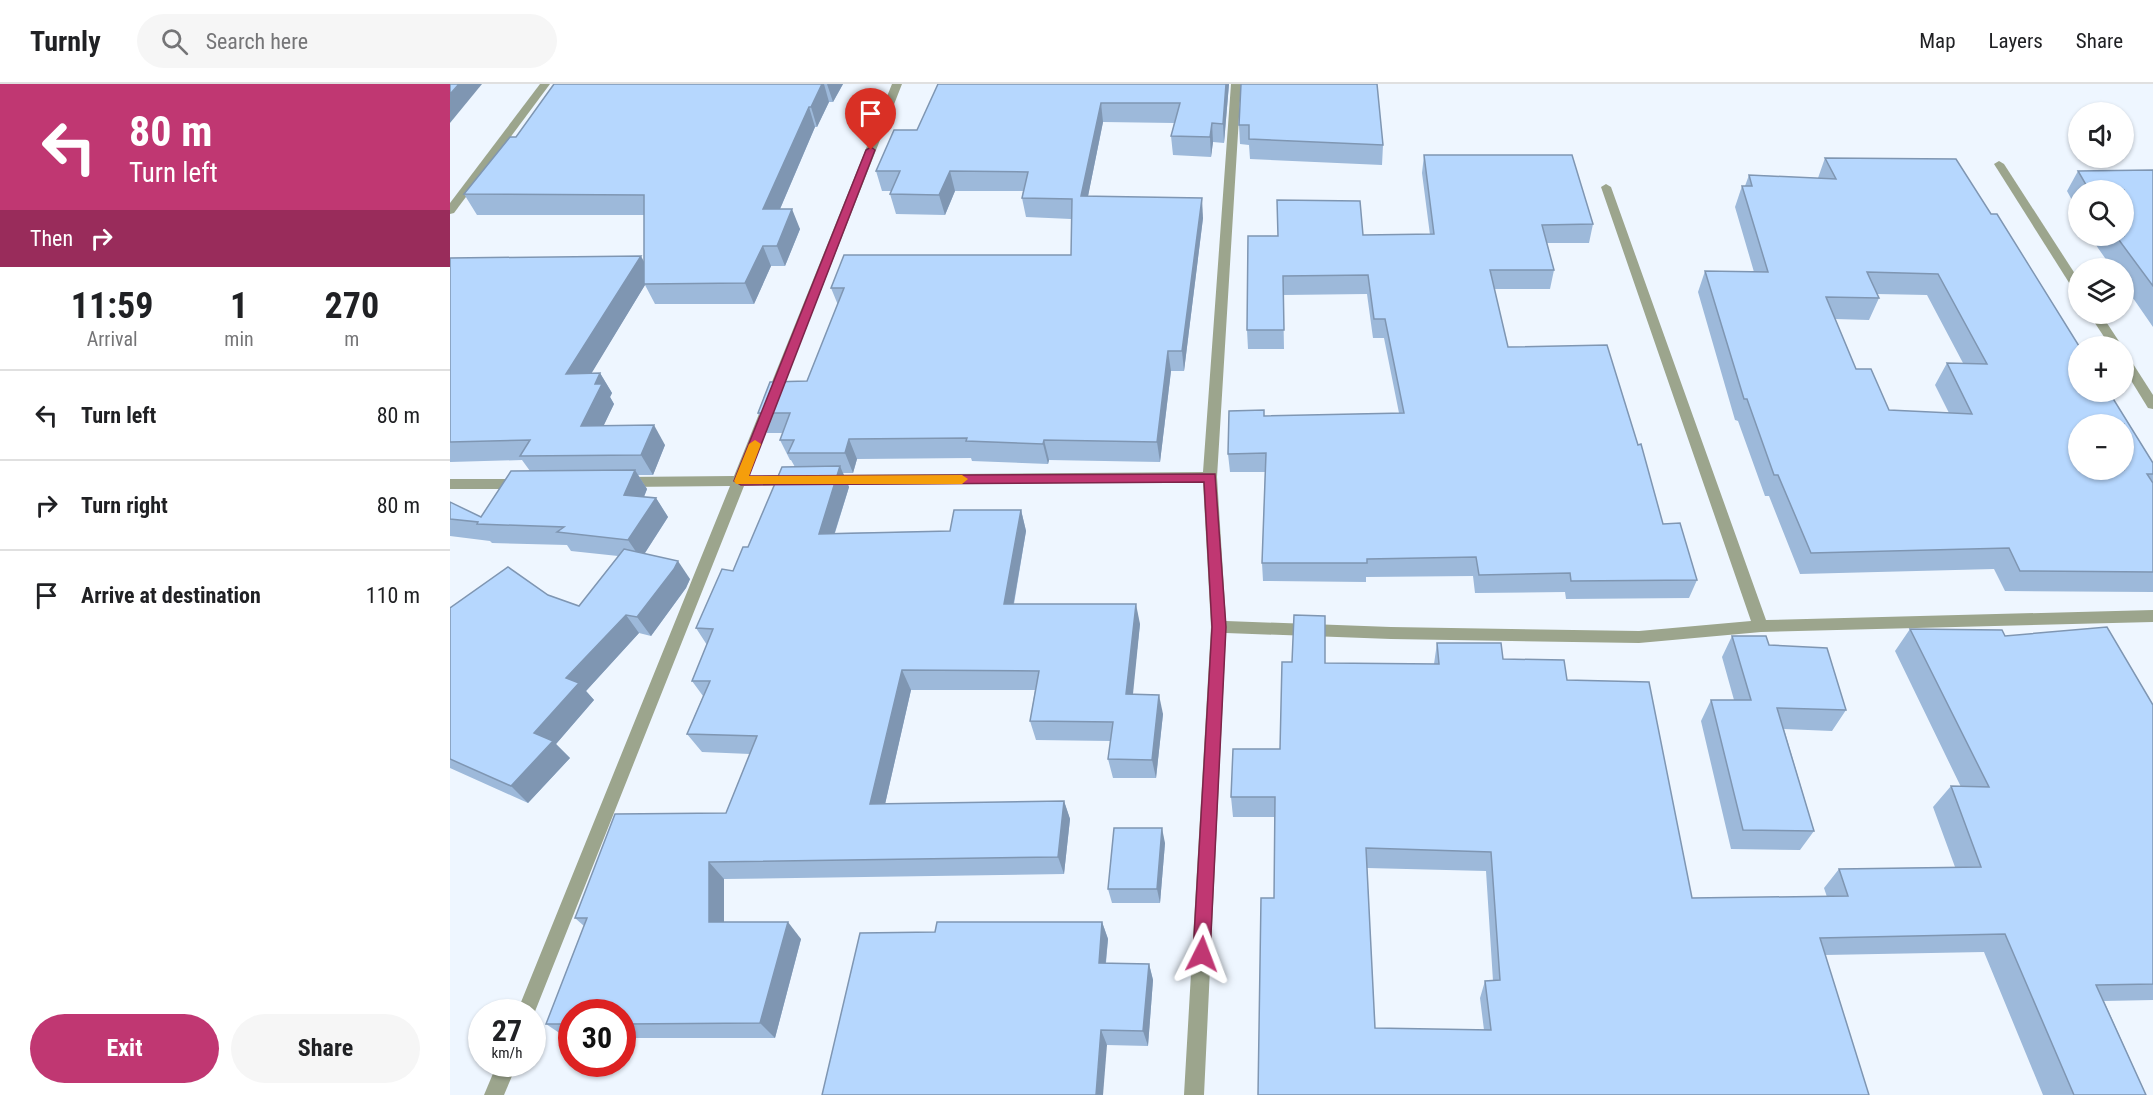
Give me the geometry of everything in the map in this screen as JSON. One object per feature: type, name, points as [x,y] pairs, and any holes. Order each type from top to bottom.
[{"type":"street","points":[[450,212],[545,84]]},
{"type":"street","points":[[532,999],[741,481],[897,84]]},
{"type":"street","points":[[1194,1095],[1219,627],[1210,477],[1236,84]]},
{"type":"street","points":[[1999,164],[2068,272]]},
{"type":"street","points":[[1606,187],[1761,626]]},
{"type":"street","points":[[2134,375],[2153,405]]},
{"type":"street","points":[[613,482],[1210,477]]},
{"type":"street","points":[[450,484],[543,483]]},
{"type":"street","points":[[1219,627],[1391,633],[1639,637],[1761,626],[2153,616]]},
{"type":"street","points":[[494,1095],[502,1077]]},
{"type":"building","points":[[450,84],[459,84],[450,94]]},
{"type":"building","points":[[554,84],[822,84],[809,107],[763,209],[792,209],[777,246],[763,246],[745,283],[644,284],[644,195],[464,194],[510,137],[516,137]]},
{"type":"building","points":[[938,84],[1226,84],[1223,124],[1212,123],[1210,137],[1171,136],[1180,103],[1101,103],[1081,196],[1202,198],[1182,351],[1168,351],[1157,442],[1044,440],[1043,444],[966,441],[967,438],[849,439],[845,453],[788,453],[794,440],[780,440],[790,413],[758,413],[770,382],[807,381],[844,288],[831,288],[844,255],[1071,255],[1072,199],[1022,198],[1028,172],[950,171],[939,195],[890,194],[900,171],[876,171],[894,130],[917,130]]},
{"type":"building","points":[[1241,84],[1377,84],[1383,145],[1249,139],[1249,125],[1239,125]]},
{"type":"building","points":[[1424,155],[1572,155],[1593,224],[1542,225],[1554,270],[1490,270],[1508,347],[1607,345],[1638,445],[1641,444],[1663,524],[1680,523],[1697,580],[1571,581],[1570,573],[1479,575],[1476,557],[1367,559],[1367,563],[1262,563],[1266,453],[1228,454],[1229,411],[1264,410],[1264,416],[1404,413],[1385,319],[1374,319],[1368,275],[1283,276],[1284,330],[1247,330],[1248,236],[1278,236],[1277,200],[1360,201],[1363,235],[1434,234]]},
{"type":"building","points":[[1825,158],[1956,159],[1991,214],[1997,214],[2073,336],[2068,336],[2068,402],[2115,402],[2123,414],[2068,414],[2068,480],[2134,480],[2134,432],[2153,463],[2153,474],[2147,474],[2153,483],[2153,572],[2020,571],[2009,548],[1811,553],[1778,475],[1774,475],[1747,399],[1744,399],[1705,271],[1768,272],[1742,186],[1752,186],[1749,175],[1836,179]],"holes":[[[1867,272],[1938,274],[1987,364],[1947,363],[1972,414],[1889,410],[1871,369],[1856,369],[1826,297],[1879,298]]]},
{"type":"building","points":[[2153,170],[2153,286],[2123,246],[2134,246],[2134,180],[2083,180],[2078,171]]},
{"type":"building","points":[[641,256],[566,374],[600,373],[595,384],[602,384],[581,426],[654,425],[641,455],[520,456],[530,440],[450,442],[450,258]]},
{"type":"building","points":[[840,466],[819,534],[950,531],[954,510],[1021,510],[1004,604],[1136,604],[1126,694],[1159,695],[1152,760],[1108,759],[1113,722],[1030,721],[1039,671],[902,670],[870,804],[1064,801],[1058,857],[709,862],[709,922],[788,922],[760,1023],[636,1024],[636,999],[558,999],[558,1024],[546,1024],[587,918],[575,918],[615,814],[726,813],[757,736],[687,734],[710,681],[692,681],[713,629],[696,628],[722,569],[733,571],[743,547],[748,547],[782,467]]},
{"type":"building","points":[[635,470],[624,495],[656,498],[628,540],[557,532],[564,527],[477,524],[478,522],[450,519],[450,502],[481,517],[511,471]]},
{"type":"building","points":[[624,549],[678,561],[637,617],[626,615],[566,678],[579,683],[534,733],[553,741],[511,786],[450,759],[450,608],[508,567],[548,595],[579,606]]},
{"type":"building","points":[[1294,615],[1325,616],[1325,663],[1439,664],[1437,643],[1501,643],[1503,659],[1564,660],[1567,680],[1649,682],[1692,898],[1848,896],[1839,869],[1981,867],[1951,786],[1989,787],[1910,629],[2002,630],[2005,636],[2107,627],[2153,705],[2153,984],[2096,985],[2146,1095],[2074,1095],[2005,934],[1820,938],[1869,1095],[1258,1095],[1261,898],[1274,898],[1275,797],[1231,797],[1233,749],[1280,749],[1282,662],[1292,662]],"holes":[[[1366,848],[1491,852],[1500,980],[1485,981],[1491,1030],[1375,1028]]]},
{"type":"building","points":[[1732,636],[1766,636],[1769,645],[1827,648],[1846,710],[1777,708],[1814,831],[1743,830],[1711,700],[1751,700]]},
{"type":"building","points":[[1114,828],[1162,828],[1157,889],[1108,889]]},
{"type":"building","points":[[937,922],[1102,922],[1099,963],[1149,964],[1143,1031],[1101,1030],[1096,1095],[822,1095],[860,933],[935,932]]},
{"type":"slow traffic","points":[[755,444],[741,481],[962,479]]},
{"type":"route","points":[[871,150],[741,481],[1210,477],[1219,627],[1202,954]]}]
